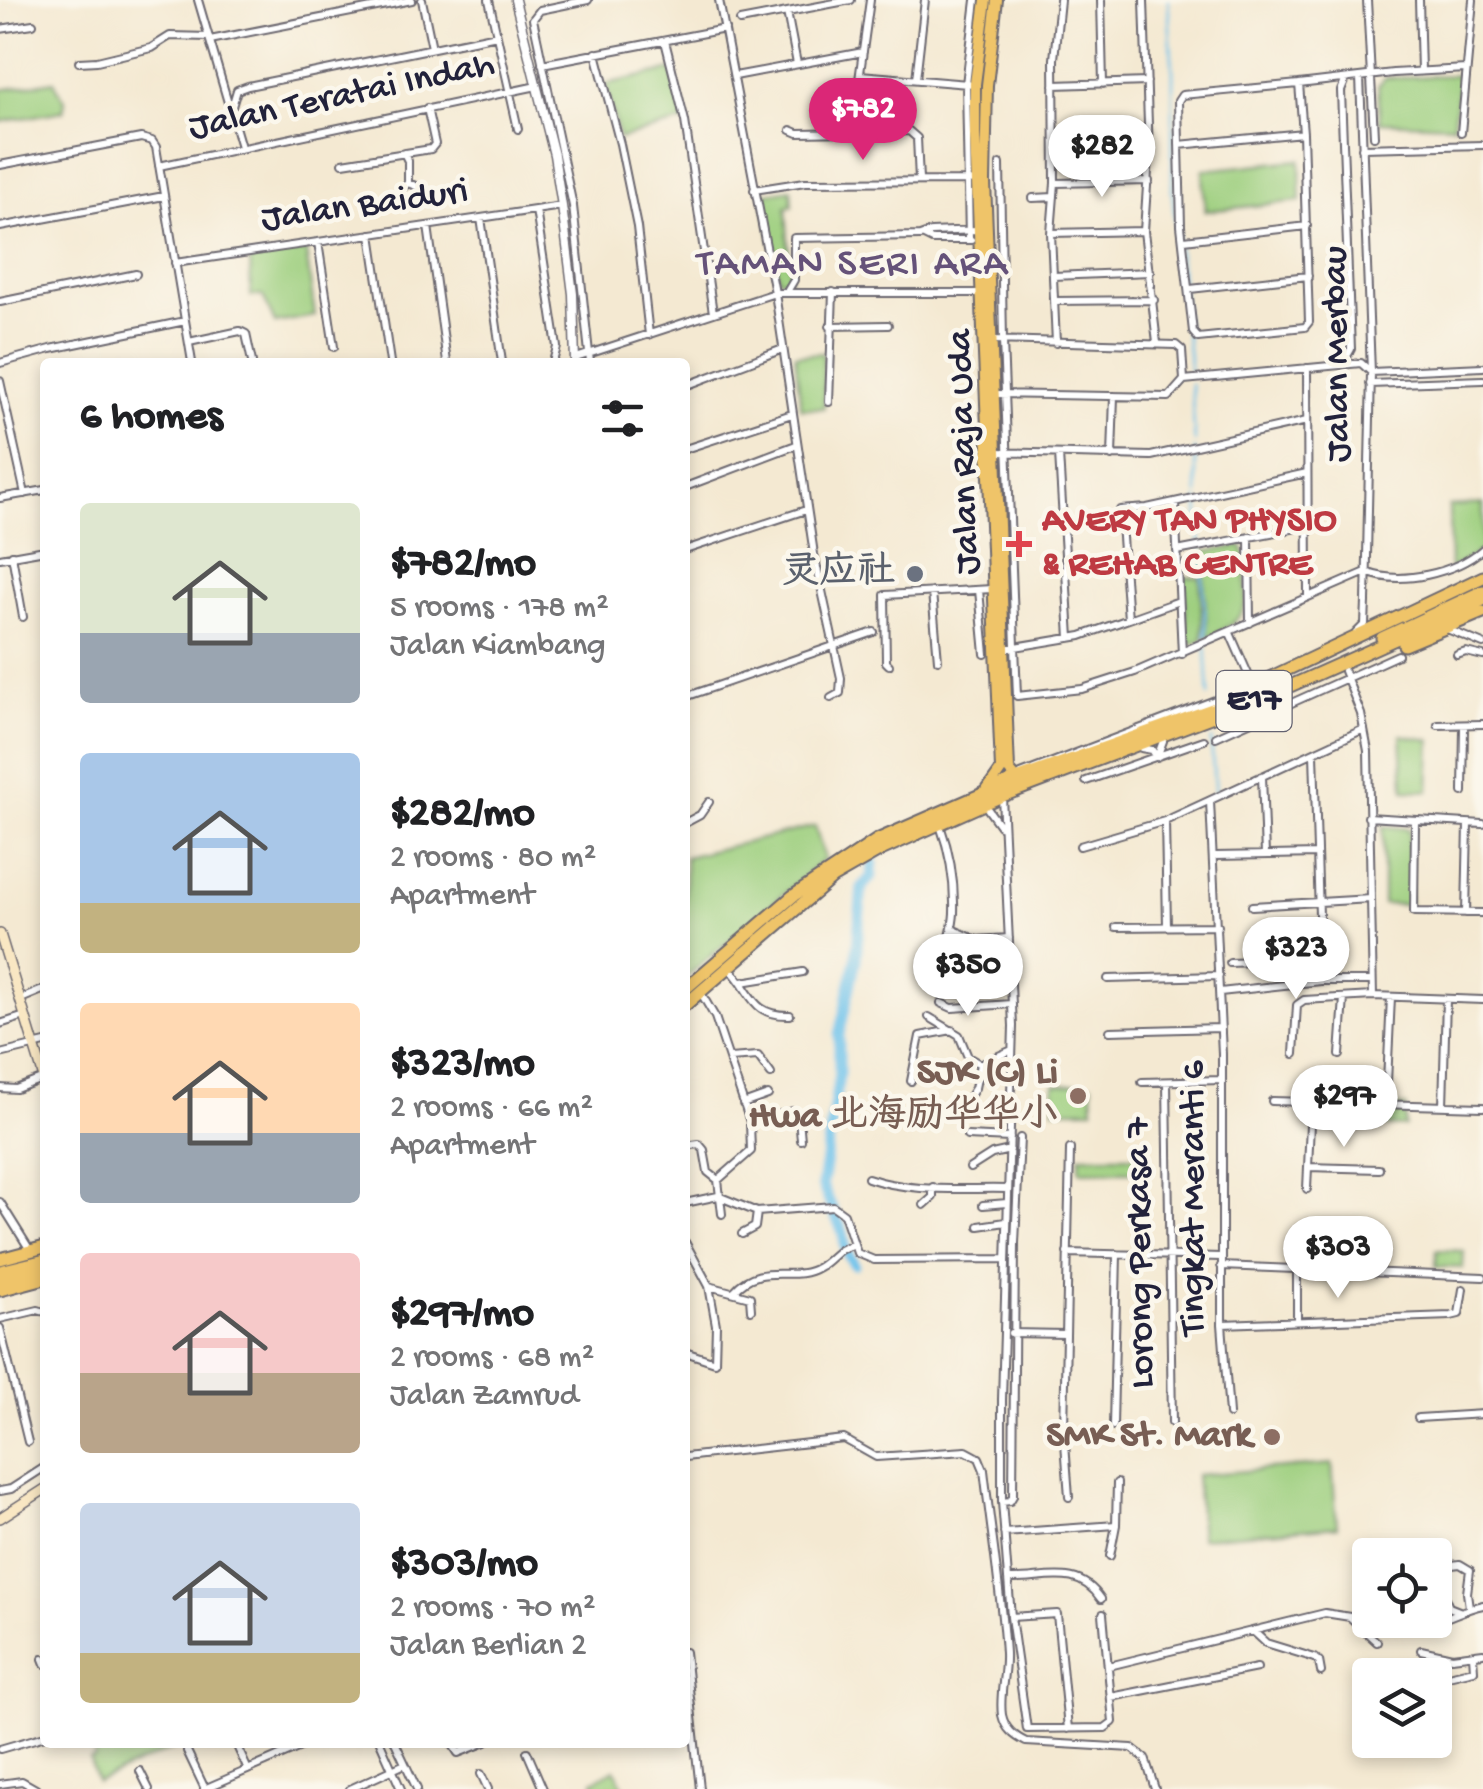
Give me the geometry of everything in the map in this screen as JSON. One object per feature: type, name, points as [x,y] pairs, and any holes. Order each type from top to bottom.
[{"type":"highway","points":[[1178,720],[1329,652],[1483,574]]},
{"type":"highway","name":"E17","points":[[690,985],[793,896],[877,840],[1279,691],[1483,592]]},
{"type":"highway","name":"E17","points":[[690,1001],[832,878],[1016,779],[1278,684],[1483,600]]},
{"type":"highway","points":[[1094,762],[1346,675],[1483,612]]},
{"type":"highway","points":[[0,1260],[40,1248]]},
{"type":"highway","points":[[0,1271],[40,1261]]},
{"type":"highway","points":[[0,1282],[40,1271]]},
{"type":"highway","points":[[0,1290],[40,1279]]},
{"type":"main road","name":"Jalan Raja Uda","points":[[986,0],[971,84],[980,134],[1000,394],[1002,452],[994,651],[1009,770],[1016,779]]},
{"type":"main road","name":"Jalan Raja Uda","points":[[985,798],[1001,770],[972,181],[997,0]]},
{"type":"main road","points":[[0,934],[26,1016],[40,1044]]},
{"type":"main road","points":[[3,1513],[40,1492]]},
{"type":"street","points":[[198,0],[240,147]]},
{"type":"street","points":[[79,62],[151,48],[170,36],[210,38],[412,0]]},
{"type":"street","points":[[422,0],[432,48]]},
{"type":"street","points":[[489,0],[518,129]]},
{"type":"street","points":[[515,0],[562,206],[576,358]]},
{"type":"street","points":[[588,0],[540,10],[533,20],[574,206],[591,358]]},
{"type":"street","points":[[719,0],[775,293],[806,510],[841,686],[840,694],[831,698]]},
{"type":"street","points":[[740,21],[824,2],[852,0]]},
{"type":"street","points":[[852,130],[870,0]]},
{"type":"street","points":[[916,79],[925,0]]},
{"type":"street","name":"Jalan Raja Uda","points":[[972,181],[971,84],[976,0]]},
{"type":"street","points":[[1056,342],[1051,233],[1060,0]]},
{"type":"street","points":[[1101,0],[1103,84]]},
{"type":"street","points":[[1144,0],[1148,134],[1144,231],[1157,343]]},
{"type":"street","points":[[1367,0],[1374,136]]},
{"type":"street","points":[[1419,0],[1421,71]]},
{"type":"street","points":[[1461,133],[1473,0]]},
{"type":"street","points":[[787,12],[797,64]]},
{"type":"street","points":[[0,29],[34,24]]},
{"type":"street","points":[[542,64],[725,29]]},
{"type":"street","points":[[230,110],[237,90],[248,86],[497,35]]},
{"type":"street","points":[[664,41],[684,121],[713,313]]},
{"type":"street","points":[[735,76],[863,52]]},
{"type":"street","points":[[596,53],[637,227],[648,335]]},
{"type":"street","points":[[1299,84],[1309,322],[1305,327],[1198,338],[1194,332],[1183,240],[1178,100],[1182,95],[1372,75],[1466,69]]},
{"type":"street","points":[[860,74],[971,84]]},
{"type":"street","name":"Jalan Merbau","points":[[1016,779],[1023,771],[1217,700],[1358,632],[1365,624],[1371,372],[1360,77]]},
{"type":"street","name":"Jalan Merbau","points":[[1342,364],[1351,352],[1342,91],[1346,79]]},
{"type":"street","points":[[1054,85],[1147,82]]},
{"type":"street","name":"Jalan Teratai Indah","points":[[159,166],[537,86]]},
{"type":"street","points":[[343,163],[406,157],[414,151],[432,148],[435,144],[427,108]]},
{"type":"street","points":[[791,130],[909,132],[917,138],[918,180]]},
{"type":"street","points":[[1179,145],[1304,132]]},
{"type":"street","points":[[1055,134],[1148,134]]},
{"type":"street","points":[[0,165],[142,138],[152,141],[191,358]]},
{"type":"street","points":[[1362,148],[1483,145]]},
{"type":"street","points":[[406,157],[408,183]]},
{"type":"street","points":[[1000,164],[997,340],[1176,344],[1182,350],[1184,380]]},
{"type":"street","points":[[754,190],[804,182],[972,181]]},
{"type":"street","points":[[1055,184],[1148,181]]},
{"type":"street","points":[[408,183],[423,188]]},
{"type":"street","points":[[400,190],[408,183]]},
{"type":"street","points":[[0,227],[164,196]]},
{"type":"street","points":[[1033,198],[1054,198]]},
{"type":"street","name":"Jalan Baiduri","points":[[175,263],[562,206]]},
{"type":"street","points":[[536,210],[555,358]]},
{"type":"street","points":[[1346,218],[1364,217]]},
{"type":"street","points":[[481,218],[501,358]]},
{"type":"street","points":[[428,226],[446,358]]},
{"type":"street","points":[[1183,240],[1306,226]]},
{"type":"street","points":[[1051,233],[1144,231]]},
{"type":"street","points":[[787,291],[794,280],[794,238],[923,236],[931,232],[973,235]]},
{"type":"street","points":[[371,234],[389,358]]},
{"type":"street","points":[[318,242],[334,348]]},
{"type":"street","points":[[1053,276],[1150,272]]},
{"type":"street","points":[[0,302],[136,274]]},
{"type":"street","points":[[1190,289],[1308,276]]},
{"type":"street","points":[[829,402],[833,292]]},
{"type":"street","points":[[593,358],[648,335],[775,293],[980,293]]},
{"type":"street","points":[[1054,301],[1154,300]]},
{"type":"street","points":[[0,363],[185,322]]},
{"type":"street","points":[[830,326],[888,325]]},
{"type":"street","points":[[188,342],[240,331],[246,334],[251,358]]},
{"type":"street","points":[[690,384],[783,349]]},
{"type":"street","points":[[1000,394],[1169,397],[1184,380],[1342,364],[1361,363],[1371,372],[1483,367]]},
{"type":"street","points":[[1307,368],[1308,596]]},
{"type":"street","points":[[1418,370],[1418,382]]},
{"type":"street","points":[[1370,384],[1483,380]]},
{"type":"street","points":[[0,381],[25,494]]},
{"type":"street","points":[[1112,456],[1114,396]]},
{"type":"street","points":[[690,447],[792,414]]},
{"type":"street","points":[[1307,420],[1151,456],[1002,452],[1017,696],[1082,689],[1182,654],[1366,572],[1378,577],[1442,572],[1466,563],[1483,549]]},
{"type":"street","points":[[690,485],[797,445]]},
{"type":"street","points":[[1059,454],[1070,638]]},
{"type":"street","points":[[1128,619],[1120,510],[1307,472]]},
{"type":"street","points":[[0,498],[40,491]]},
{"type":"street","points":[[1174,502],[1182,654]]},
{"type":"street","points":[[690,548],[806,510]]},
{"type":"street","points":[[1176,551],[1308,526]]},
{"type":"street","points":[[1249,537],[1250,623]]},
{"type":"street","points":[[0,558],[40,551]]},
{"type":"street","points":[[12,556],[23,617]]},
{"type":"street","name":"Jalan Raja Uda","points":[[889,665],[884,598],[888,594],[992,589]]},
{"type":"street","points":[[979,590],[994,651],[1070,638],[1179,600]]},
{"type":"street","points":[[932,592],[938,660]]},
{"type":"street","points":[[1446,628],[1481,643],[1474,652]]},
{"type":"street","points":[[690,695],[874,632]]},
{"type":"street","points":[[1230,633],[1252,683]]},
{"type":"street","points":[[1457,655],[1474,652],[1483,656]]},
{"type":"street","points":[[1216,736],[1398,655]]},
{"type":"street","points":[[1346,675],[1365,728],[1372,996]]},
{"type":"street","points":[[1438,725],[1483,724]]},
{"type":"street","points":[[1463,792],[1464,727]]},
{"type":"street","points":[[1080,846],[1165,821],[1365,728]]},
{"type":"street","points":[[1086,781],[1204,740]]},
{"type":"street","points":[[1157,757],[1163,741]]},
{"type":"street","points":[[1142,748],[1152,750],[1157,757]]},
{"type":"street","points":[[1314,753],[1321,981]]},
{"type":"street","points":[[1262,776],[1265,855]]},
{"type":"street","points":[[1002,796],[1012,1004],[1002,1502],[1011,1617],[1025,1725],[1031,1730],[1110,1726],[1113,1722],[1103,1614]]},
{"type":"street","points":[[985,798],[1001,827]]},
{"type":"street","name":"Tingkat Meranti 6","points":[[1210,801],[1222,1028],[1222,1324],[1229,1414]]},
{"type":"street","points":[[690,820],[710,802]]},
{"type":"street","points":[[1368,817],[1483,824]]},
{"type":"street","points":[[1165,821],[1167,926]]},
{"type":"street","points":[[1416,821],[1414,912],[1483,913]]},
{"type":"street","points":[[939,822],[951,856],[952,929],[944,952],[946,969]]},
{"type":"street","points":[[1466,913],[1468,824]]},
{"type":"street","points":[[1214,856],[1317,854]]},
{"type":"street","points":[[1252,906],[1371,899]]},
{"type":"street","points":[[1116,927],[1218,926]]},
{"type":"street","points":[[952,929],[977,940],[1009,938]]},
{"type":"street","points":[[1230,962],[1320,959]]},
{"type":"street","points":[[729,968],[757,1007],[768,1014],[790,1015]]},
{"type":"street","points":[[742,982],[803,972]]},
{"type":"street","points":[[1108,979],[1220,976]]},
{"type":"street","points":[[1220,992],[1321,981],[1372,981]]},
{"type":"street","points":[[21,1000],[40,991]]},
{"type":"street","points":[[701,993],[715,1016],[750,1122],[751,1151],[718,1180],[722,1214]]},
{"type":"street","points":[[1294,1054],[1299,1002],[1372,996],[1483,1000]]},
{"type":"street","points":[[1386,1104],[1391,996]]},
{"type":"street","points":[[1340,1055],[1344,998]]},
{"type":"street","points":[[1443,1106],[1446,999]]},
{"type":"street","points":[[941,1003],[952,1008],[1012,1004]]},
{"type":"street","points":[[0,1024],[26,1016]]},
{"type":"street","points":[[928,1017],[952,1030],[963,1041],[968,1057],[980,1064]]},
{"type":"street","points":[[1110,1031],[1222,1028]]},
{"type":"street","points":[[910,1081],[920,1036],[952,1030]]},
{"type":"street","points":[[0,1054],[40,1044]]},
{"type":"street","points":[[980,1064],[1012,1050]]},
{"type":"street","points":[[729,1058],[758,1056],[771,1074]]},
{"type":"street","points":[[967,1101],[975,1088],[980,1064]]},
{"type":"street","points":[[1142,1082],[1222,1080]]},
{"type":"street","points":[[0,1088],[40,1081]]},
{"type":"street","name":"Lorong Perkasa 7","points":[[1166,1082],[1172,1423]]},
{"type":"street","points":[[743,1104],[768,1095]]},
{"type":"street","points":[[1272,1102],[1483,1106]]},
{"type":"street","points":[[1307,1189],[1312,1102]]},
{"type":"street","points":[[750,1122],[794,1111],[799,1118],[801,1140]]},
{"type":"street","points":[[966,1136],[1010,1138]]},
{"type":"street","points":[[1002,1502],[1013,1496],[1020,1138]]},
{"type":"street","points":[[690,1145],[699,1144],[704,1150],[708,1172],[718,1180]]},
{"type":"street","points":[[1068,1497],[1064,1429],[1070,1149]]},
{"type":"street","points":[[970,1168],[992,1154],[1010,1150]]},
{"type":"street","points":[[1308,1167],[1379,1169]]},
{"type":"street","points":[[868,1178],[885,1184],[1008,1188]]},
{"type":"street","points":[[924,1205],[934,1197],[933,1187]]},
{"type":"street","points":[[690,1202],[718,1196],[757,1212],[834,1206],[844,1214],[858,1254],[885,1261],[1005,1259]]},
{"type":"street","points":[[0,1202],[31,1251]]},
{"type":"street","points":[[983,1204],[1007,1203]]},
{"type":"street","points":[[742,1234],[753,1230],[757,1212]]},
{"type":"street","points":[[980,1226],[1006,1222]]},
{"type":"street","points":[[734,1290],[748,1276],[819,1267],[840,1247],[852,1245]]},
{"type":"street","points":[[690,1251],[709,1286],[716,1324],[715,1362],[690,1353]]},
{"type":"street","points":[[1067,1253],[1169,1256],[1297,1270],[1483,1277]]},
{"type":"street","points":[[1113,1426],[1117,1254]]},
{"type":"street","points":[[1297,1270],[1297,1321]]},
{"type":"street","points":[[709,1286],[734,1290],[750,1298],[751,1310]]},
{"type":"street","points":[[1222,1324],[1459,1314],[1463,1289]]},
{"type":"street","points":[[0,1319],[40,1311]]},
{"type":"street","points":[[0,1328],[28,1442]]},
{"type":"street","points":[[1004,1334],[1065,1334]]},
{"type":"street","points":[[1418,1418],[1483,1414]]},
{"type":"street","points":[[690,1456],[844,1440],[876,1457],[966,1451],[979,1458],[984,1470],[1003,1624],[1006,1660],[1002,1715],[1007,1726],[1012,1735],[1026,1742],[1132,1748],[1145,1758],[1155,1789]]},
{"type":"street","points":[[3,1491],[40,1470]]},
{"type":"street","points":[[1110,1556],[1116,1525],[1117,1483]]},
{"type":"street","points":[[1004,1534],[1116,1525]]},
{"type":"street","points":[[1452,1565],[1467,1566],[1475,1575],[1466,1593],[1469,1607]]},
{"type":"street","points":[[1008,1579],[1067,1574],[1094,1588],[1101,1599]]},
{"type":"street","points":[[1452,1616],[1458,1610],[1483,1605]]},
{"type":"street","points":[[1452,1607],[1458,1610]]},
{"type":"street","points":[[1011,1617],[1057,1614],[1068,1729]]},
{"type":"street","points":[[1109,1666],[1314,1615],[1350,1617],[1378,1642]]},
{"type":"street","points":[[1254,1631],[1266,1644],[1315,1658],[1322,1672]]},
{"type":"street","points":[[1421,1650],[1452,1657],[1483,1653]]},
{"type":"street","points":[[1452,1675],[1474,1670],[1473,1655]]},
{"type":"street","points":[[1111,1696],[1257,1668]]},
{"type":"street","points":[[690,1698],[700,1789]]},
{"type":"street","points":[[0,1750],[40,1738]]},
{"type":"street","points":[[238,1748],[248,1770]]},
{"type":"street","points":[[187,1752],[204,1789],[298,1748]]},
{"type":"street","points":[[383,1748],[401,1789]]},
{"type":"street","points":[[398,1748],[417,1789]]},
{"type":"street","points":[[527,1752],[544,1789]]},
{"type":"street","points":[[350,1789],[405,1764]]},
{"type":"street","points":[[140,1771],[149,1789]]},
{"type":"street","points":[[481,1774],[488,1789]]},
{"type":"street","points":[[0,1784],[22,1781],[36,1789]]},
{"type":"green space","points":[[672,70],[685,121],[619,139],[606,84]]},
{"type":"green space","points":[[1454,75],[1459,80],[1453,125],[1380,122],[1378,85],[1385,78]]},
{"type":"green space","points":[[54,81],[65,102],[63,111],[0,122],[0,90]]},
{"type":"green space","points":[[1300,160],[1301,201],[1205,211],[1203,170]]},
{"type":"green space","points":[[791,189],[792,206],[786,207],[790,279],[778,279],[763,194]]},
{"type":"green space","points":[[306,251],[315,316],[275,323],[263,296],[251,296],[250,258]]},
{"type":"green space","points":[[823,353],[824,408],[801,408],[795,355]]},
{"type":"green space","points":[[1483,504],[1483,549],[1450,570],[1449,506]]},
{"type":"green space","points":[[1241,546],[1245,552],[1245,605],[1234,622],[1207,638],[1203,552]]},
{"type":"green space","points":[[1184,577],[1200,577],[1203,639],[1193,644],[1187,640]]},
{"type":"green space","points":[[1401,735],[1431,740],[1429,791],[1404,790]]},
{"type":"green space","points":[[815,826],[825,859],[690,974],[690,856]]},
{"type":"green space","points":[[1383,826],[1409,829],[1409,905],[1383,904]]},
{"type":"green space","points":[[1054,1084],[1092,1084],[1093,1109],[1054,1109]]},
{"type":"green space","points":[[1384,1106],[1406,1107],[1405,1127],[1383,1126]]},
{"type":"green space","points":[[1080,1156],[1138,1156],[1139,1171],[1080,1171]]},
{"type":"green space","points":[[1437,1250],[1464,1251],[1463,1268],[1436,1267]]},
{"type":"green space","points":[[1332,1464],[1337,1526],[1201,1538],[1196,1475]]},
{"type":"green space","points":[[94,1748],[174,1748],[97,1782],[90,1760],[95,1758]]},
{"type":"green space","points":[[615,1769],[624,1789],[589,1789],[595,1786],[593,1781]]},
{"type":"waterway","points":[[1168,0],[1173,73],[1172,191],[1190,371]]},
{"type":"waterway","points":[[1191,384],[1195,442]]},
{"type":"waterway","points":[[1195,449],[1196,468]]},
{"type":"waterway","points":[[1196,471],[1198,494]]},
{"type":"waterway","points":[[1198,499],[1200,542]]},
{"type":"waterway","points":[[1201,549],[1206,637]]},
{"type":"waterway","points":[[1206,647],[1209,696]]},
{"type":"waterway","points":[[1211,740],[1215,795]]},
{"type":"waterway","points":[[854,1264],[822,1185],[839,1075],[839,1035],[856,960],[862,887],[872,876],[873,862]]},
{"type":"place","name":"AVERY TAN PHYSIO & REHAB CENTRE","points":[[1019,544]]},
{"type":"place","name":"灵应社","points":[[915,574]]},
{"type":"place","name":"SJK (C) Li Hwa 北海励华华小","points":[[1078,1096]]},
{"type":"place","name":"SMK St. Mark","points":[[1272,1437]]},
{"type":"district","name":"TAMAN SERI ARA","points":[[853,265]]}]
